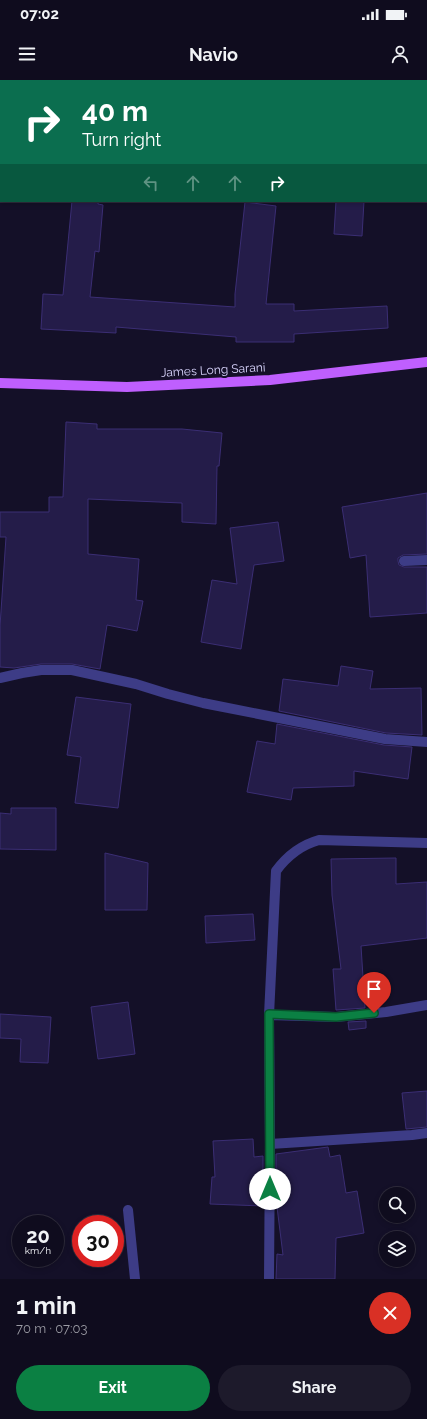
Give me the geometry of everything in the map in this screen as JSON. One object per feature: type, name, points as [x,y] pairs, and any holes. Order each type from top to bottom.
[{"type":"main road","name":"James Long Sarani","points":[[0,384],[127,387],[270,380],[427,362]]},
{"type":"street","points":[[404,561],[427,560]]},
{"type":"street","points":[[0,678],[41,670],[72,670],[136,684],[204,703],[384,739],[427,742]]},
{"type":"street","points":[[269,1279],[269,1014],[276,871],[285,859],[309,843],[319,840],[427,843]]},
{"type":"street","points":[[269,1014],[336,1017],[386,1012],[427,1005]]},
{"type":"street","points":[[270,1144],[427,1133]]},
{"type":"street","points":[[128,1210],[135,1279]]},
{"type":"building","points":[[72,202],[98,202],[98,204],[103,205],[99,252],[95,251],[90,297],[235,307],[235,294],[245,202],[276,206],[266,304],[294,304],[294,311],[387,306],[388,328],[294,334],[294,342],[236,342],[236,337],[116,327],[116,333],[41,329],[43,294],[63,295]]},
{"type":"building","points":[[336,202],[364,202],[362,236],[334,234]]},
{"type":"building","points":[[66,422],[97,424],[97,429],[182,429],[222,433],[219,466],[217,466],[216,524],[182,522],[182,503],[88,499],[88,554],[139,559],[136,600],[143,601],[137,631],[107,625],[100,669],[72,664],[41,664],[14,668],[0,667],[0,626],[6,537],[0,537],[0,512],[49,512],[49,497],[63,497]]},
{"type":"building","points":[[427,493],[427,554],[403,555],[398,558],[398,561],[399,565],[404,567],[427,567],[427,613],[370,617],[366,555],[350,558],[342,507]]},
{"type":"building","points":[[278,522],[284,561],[254,565],[241,649],[201,642],[212,580],[237,584],[230,528]]},
{"type":"building","points":[[341,666],[373,671],[370,689],[421,688],[422,735],[386,733],[279,711],[283,679],[338,686]]},
{"type":"building","points":[[76,697],[131,704],[118,808],[75,803],[81,757],[67,755]]},
{"type":"building","points":[[277,724],[384,745],[412,747],[408,779],[354,771],[354,786],[293,788],[291,800],[247,792],[257,741],[275,744]]},
{"type":"building","points":[[11,808],[56,808],[56,850],[0,849],[0,813],[11,814]]},
{"type":"building","points":[[105,853],[148,863],[147,910],[105,910]]},
{"type":"building","points":[[396,858],[396,884],[427,882],[427,938],[361,946],[365,1008],[336,1010],[333,969],[341,969],[332,895],[331,859]]},
{"type":"building","points":[[253,914],[255,940],[206,943],[205,916]]},
{"type":"building","points":[[128,1002],[135,1054],[98,1059],[91,1007]]},
{"type":"building","points":[[0,1014],[51,1017],[48,1063],[20,1062],[21,1039],[0,1038]]},
{"type":"building","points":[[366,1021],[366,1028],[349,1030],[348,1022]]},
{"type":"building","points":[[427,1091],[427,1127],[406,1129],[402,1093]]},
{"type":"building","points":[[253,1139],[254,1157],[263,1156],[263,1206],[210,1204],[212,1177],[215,1177],[213,1141]]},
{"type":"building","points":[[328,1147],[330,1157],[340,1155],[346,1193],[357,1191],[364,1233],[336,1238],[335,1279],[276,1279],[277,1254],[283,1255],[276,1207],[276,1154]]},
{"type":"route","points":[[270,1189],[269,1014],[336,1017],[374,1013]]}]
